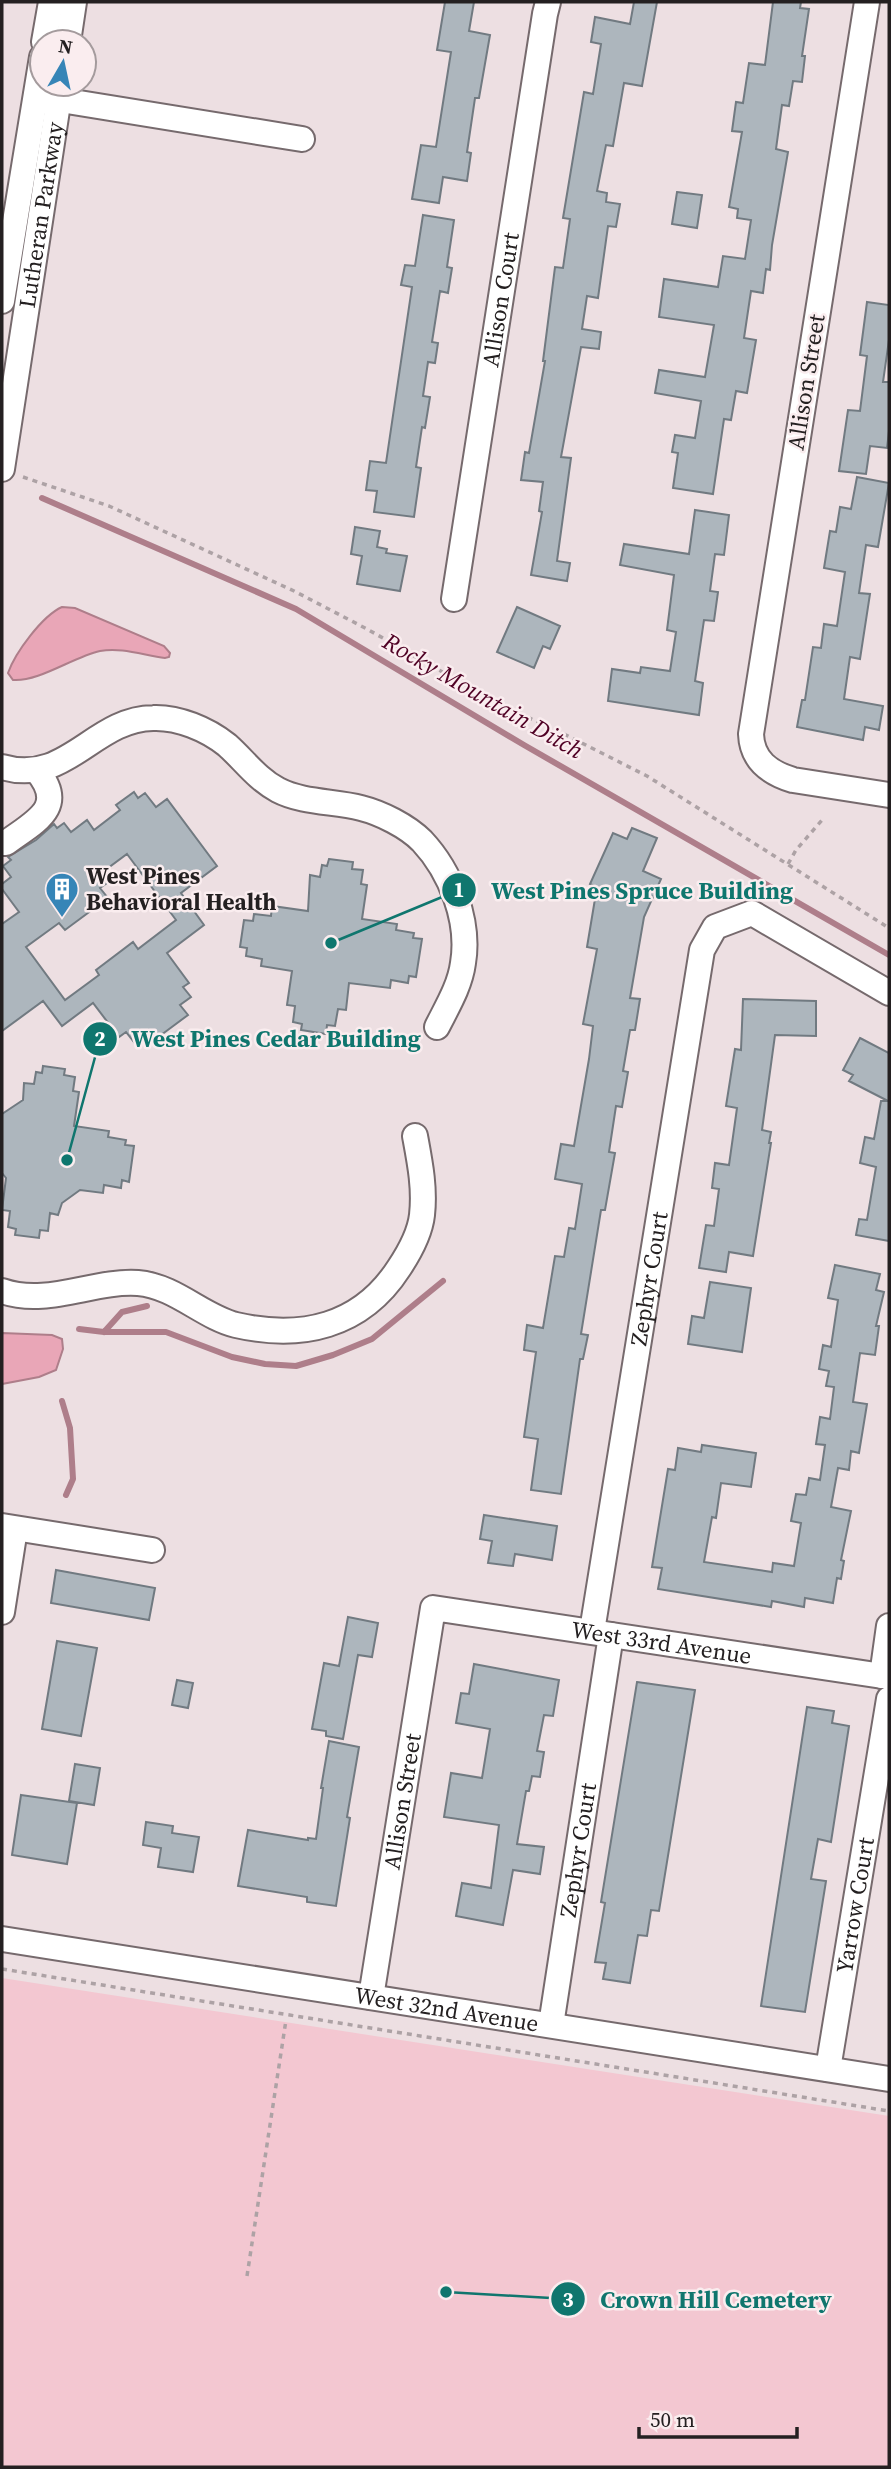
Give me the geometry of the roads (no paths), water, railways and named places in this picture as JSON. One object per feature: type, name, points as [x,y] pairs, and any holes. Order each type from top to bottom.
[{"type":"street","points":[[46,28],[51,2]]},
{"type":"street","points":[[70,28],[74,2]]},
{"type":"street","name":"Allison Court","points":[[454,599],[548,2]]},
{"type":"street","name":"Allison Street","points":[[867,2],[751,745],[760,761],[779,776],[889,795]]},
{"type":"street","name":"Lutheran Parkway","points":[[2,301],[51,98]]},
{"type":"street","points":[[74,98],[302,139]]},
{"type":"street","name":"Lutheran Parkway","points":[[9,472],[15,255]]},
{"type":"street","points":[[2,767],[37,771],[69,757],[123,723],[152,718],[176,721],[201,728],[225,744],[263,781],[281,792],[362,808],[391,820],[420,839],[439,863],[453,889],[461,915],[464,936],[463,964],[454,994],[437,1027]]},
{"type":"street","points":[[2,843],[6,843],[41,817],[49,804],[50,791],[37,771]]},
{"type":"street","name":"Zephyr Court","points":[[551,2025],[602,1633],[702,950],[715,927],[752,913],[889,993]]},
{"type":"street","points":[[2,1291],[42,1296],[118,1283],[141,1283],[166,1291],[231,1324],[267,1332],[299,1331],[333,1324],[365,1306],[389,1283],[408,1255],[422,1219],[424,1185],[415,1136]]},
{"type":"street","points":[[2,1612],[8,1527],[152,1550]]},
{"type":"street","name":"Allison Street","points":[[371,1997],[433,1608]]},
{"type":"street","name":"West 33rd Avenue","points":[[433,1608],[886,1676]]},
{"type":"street","points":[[886,1676],[889,1626]]},
{"type":"street","name":"Yarrow Court","points":[[828,2069],[889,1699]]},
{"type":"street","name":"West 32nd Avenue","points":[[2,1939],[889,2078]]},
{"type":"waterway","name":"Rocky Mountain Ditch","points":[[42,498],[296,609],[524,745],[889,955]]},
{"type":"waterway","points":[[79,1329],[104,1332],[166,1332],[232,1357],[265,1364],[296,1366],[372,1339],[443,1281]]},
{"type":"waterway","points":[[104,1332],[122,1312],[147,1306]]},
{"type":"waterway","points":[[62,1401],[70,1428],[73,1479],[66,1495]]},
{"type":"place","name":"West Pines Behavioral Health","points":[[62,919]]},
{"type":"place","name":"West Pines Spruce Building","points":[[331,943]]},
{"type":"place","name":"West Pines Cedar Building","points":[[67,1160]]},
{"type":"place","name":"Crown Hill Cemetery","points":[[446,2292]]}]
